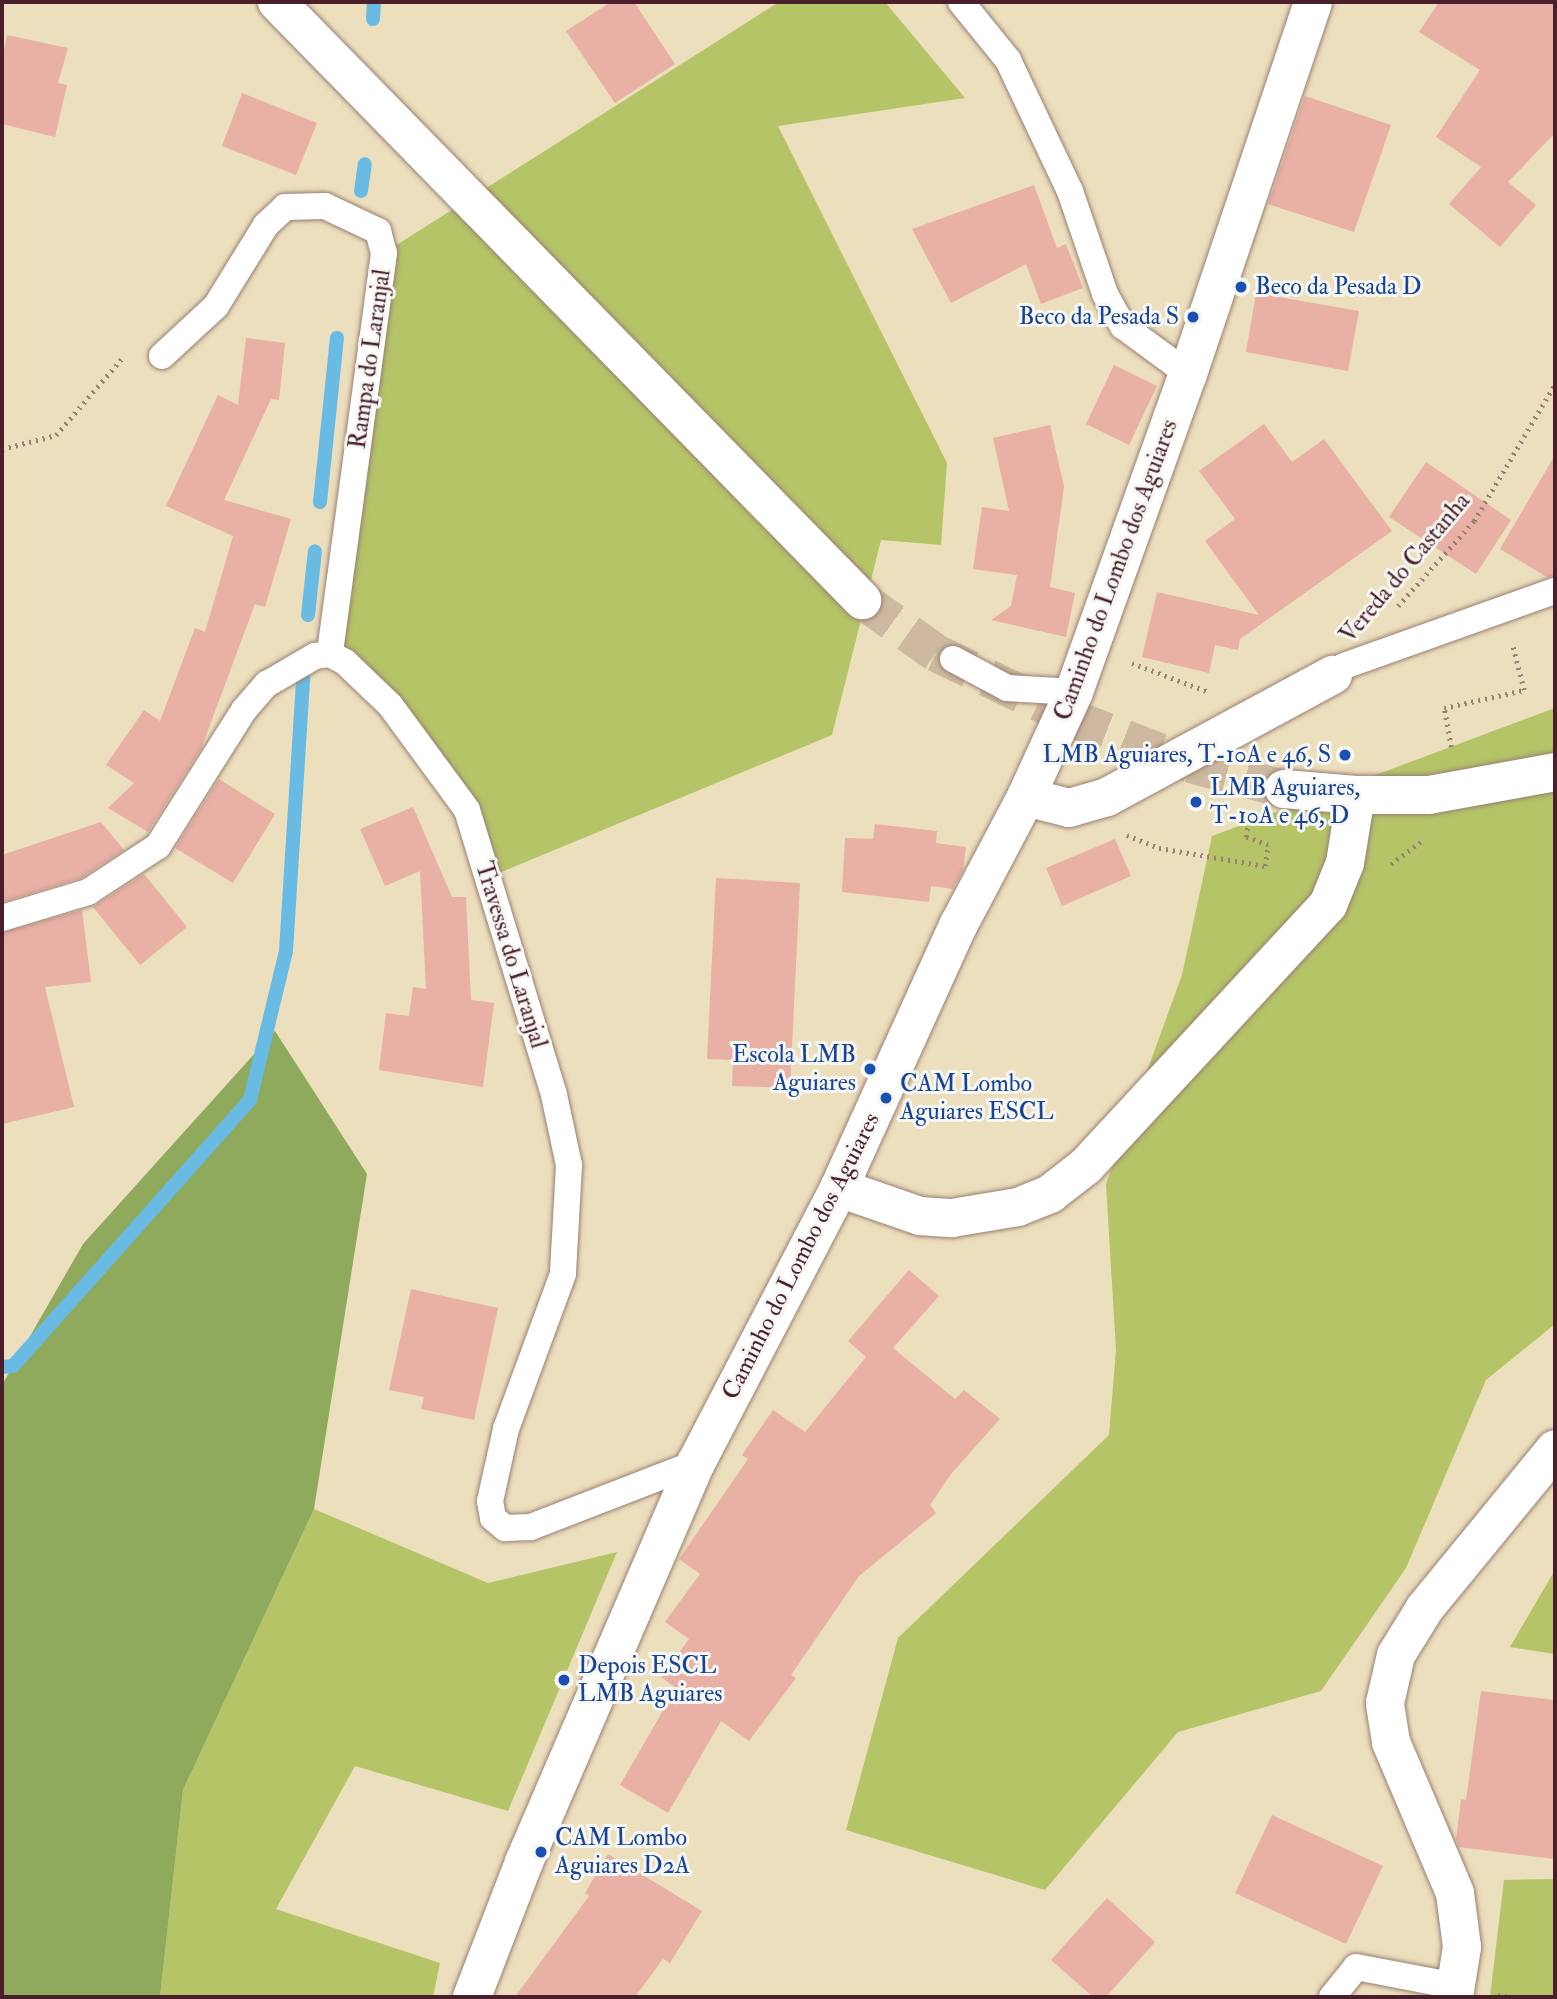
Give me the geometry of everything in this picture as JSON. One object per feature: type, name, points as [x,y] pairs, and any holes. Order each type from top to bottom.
[{"type":"street","points":[[277,2],[862,600]]},
{"type":"street","name":"Caminho do Lombo dos Aguiares","points":[[472,1997],[524,1862],[696,1464],[839,1188],[959,924],[1026,797],[1074,692],[1188,374],[1314,2]]},
{"type":"street","points":[[1026,797],[1069,808],[1107,797],[1333,675]]},
{"type":"street","points":[[1284,789],[1356,795],[1429,795],[1513,783],[1555,772]]},
{"type":"street","points":[[839,1188],[920,1216],[952,1218],[1018,1207],[1050,1194],[1077,1173],[1328,905],[1345,863],[1356,795]]},
{"type":"street","points":[[1455,1992],[1462,1947],[1455,1893],[1391,1742],[1385,1703],[1396,1655],[1425,1608],[1555,1449]]},
{"type":"lane","points":[[961,2],[1008,60],[1070,191],[1105,294],[1123,326],[1188,374]]},
{"type":"lane","name":"Rampa do Laranjal","points":[[162,356],[216,306],[266,225],[285,207],[325,206],[378,231],[384,253],[330,654]]},
{"type":"lane","points":[[1333,675],[1344,667],[1503,613],[1555,591]]},
{"type":"lane","points":[[2,918],[88,892],[158,846],[244,709],[267,684],[300,662],[330,654]]},
{"type":"lane","name":"Travessa do Laranjal","points":[[330,654],[345,662],[390,705],[467,810],[554,1095],[569,1165],[563,1274],[506,1429],[490,1502],[493,1518],[505,1528],[531,1527],[696,1464]]},
{"type":"lane","points":[[953,659],[1007,688],[1074,692]]},
{"type":"lane","points":[[1332,1997],[1356,1967],[1455,1992]]},
{"type":"path","points":[[2,449],[56,435],[133,346],[162,356]]},
{"type":"path","name":"Vereda do Castanha","points":[[1390,614],[1474,521],[1555,384]]},
{"type":"path","points":[[1452,750],[1444,708],[1524,690],[1503,613]]},
{"type":"path","points":[[1119,659],[1193,685]]},
{"type":"path","points":[[1125,834],[1159,848],[1265,866],[1268,845],[1247,837],[1249,819]]},
{"type":"green space","points":[[779,2],[885,2],[965,98],[778,126],[947,463],[941,545],[881,540],[832,735],[487,878],[467,810],[330,654],[384,253]]},
{"type":"green space","points":[[1555,708],[1555,1324],[1486,1380],[1406,1568],[1321,1691],[1178,1732],[1045,1890],[846,1830],[898,1638],[1109,1435],[1116,1350],[1106,1184],[1182,975],[1212,836]]},
{"type":"green space","points":[[275,1031],[367,1174],[314,1509],[183,1790],[160,1997],[2,1997],[2,1385],[83,1244]]},
{"type":"green space","points":[[314,1509],[488,1583],[617,1552],[508,1811],[355,1766],[276,1909],[440,1963],[433,1997],[160,1997],[183,1790]]},
{"type":"green space","points":[[1555,1570],[1555,1654],[1510,1647]]},
{"type":"green space","points":[[1555,1879],[1555,1997],[1490,1997],[1504,1880]]},
{"type":"building","points":[[611,2],[634,2],[675,64],[615,103],[566,31]]},
{"type":"building","points":[[1439,2],[1555,2],[1555,133],[1508,182],[1536,205],[1500,247],[1449,204],[1481,167],[1436,137],[1480,70],[1419,32]]},
{"type":"building","points":[[7,35],[68,48],[58,83],[67,85],[55,137],[2,124],[2,61]]},
{"type":"building","points":[[242,93],[317,123],[296,175],[222,146]]},
{"type":"building","points":[[1305,96],[1391,125],[1354,232],[1268,204]]},
{"type":"building","points":[[1034,185],[1057,248],[1066,244],[1083,288],[1041,304],[1026,264],[951,303],[912,229]]},
{"type":"building","points":[[1256,293],[1359,311],[1348,371],[1246,352]]},
{"type":"building","points":[[246,338],[285,343],[279,400],[271,399],[224,500],[291,519],[265,607],[255,604],[201,749],[148,832],[108,808],[134,783],[106,765],[144,710],[160,721],[195,628],[205,632],[233,536],[166,506],[218,395],[238,405]]},
{"type":"building","points":[[1114,365],[1157,386],[1129,445],[1086,424]]},
{"type":"building","points":[[1264,424],[1292,462],[1324,439],[1392,531],[1240,639],[1238,650],[1215,645],[1209,673],[1142,657],[1157,592],[1259,615],[1205,541],[1235,519],[1199,471]]},
{"type":"building","points":[[1050,425],[1064,487],[1050,587],[1075,593],[1066,637],[991,620],[1011,606],[1017,575],[973,569],[982,507],[1009,511],[993,438]]},
{"type":"building","points":[[1555,455],[1555,576],[1547,577],[1500,549]]},
{"type":"building","points":[[1426,462],[1511,520],[1476,574],[1389,517]]},
{"type":"building","points":[[219,779],[275,814],[233,883],[175,848]]},
{"type":"building","points":[[413,807],[452,897],[466,897],[471,1000],[494,1003],[483,1087],[379,1070],[386,1013],[409,1016],[413,987],[426,989],[420,871],[385,886],[360,829]]},
{"type":"building","points":[[101,822],[124,850],[81,878],[2,902],[2,855]]},
{"type":"building","points":[[875,824],[937,831],[936,843],[966,847],[963,870],[953,889],[931,886],[929,902],[842,892],[845,838],[873,839]]},
{"type":"building","points":[[1115,839],[1131,876],[1062,906],[1046,868]]},
{"type":"building","points":[[144,874],[187,927],[140,965],[93,907]]},
{"type":"building","points":[[716,878],[800,883],[790,1088],[732,1086],[733,1060],[707,1059]]},
{"type":"building","points":[[82,910],[91,982],[45,987],[74,1107],[2,1124],[2,933]]},
{"type":"building","points":[[909,1270],[939,1296],[893,1348],[955,1399],[964,1390],[1000,1419],[951,1474],[930,1505],[936,1513],[859,1576],[791,1675],[796,1678],[749,1741],[721,1721],[668,1813],[620,1785],[676,1688],[661,1677],[689,1639],[665,1622],[700,1574],[679,1559],[748,1459],[742,1455],[773,1410],[805,1432],[866,1357],[848,1341]]},
{"type":"building","points":[[411,1289],[498,1308],[474,1420],[421,1409],[424,1397],[389,1390]]},
{"type":"building","points":[[1481,1691],[1555,1700],[1555,1859],[1459,1847],[1456,1839],[1461,1799],[1466,1800]]},
{"type":"building","points":[[1272,1815],[1383,1866],[1346,1944],[1235,1893]]},
{"type":"building","points":[[608,1854],[702,1911],[670,1963],[663,1959],[635,1997],[515,1997],[589,1896],[585,1893]]},
{"type":"building","points":[[1107,1898],[1155,1942],[1106,1997],[1093,1997],[1051,1960]]},
{"type":"waterway","points":[[373,19],[374,2]]},
{"type":"waterway","points":[[361,191],[365,164]]},
{"type":"waterway","points":[[320,502],[337,338]]},
{"type":"waterway","points":[[308,615],[315,551]]},
{"type":"waterway","points":[[2,1367],[13,1366],[250,1100],[286,951],[303,678]]},
{"type":"tunnel","points":[[862,600],[936,653],[1071,718],[1190,764],[1284,789]]},
{"type":"place","name":"Beco da Pesada D","points":[[1241,287]]},
{"type":"place","name":"Beco da Pesada S","points":[[1193,317]]},
{"type":"place","name":"LMB Aguiares, T-10A e 46, S","points":[[1345,755]]},
{"type":"place","name":"LMB Aguiares, T-10A e 46, D","points":[[1196,802]]},
{"type":"place","name":"Escola LMB Aguiares","points":[[870,1069]]},
{"type":"place","name":"CAM Lombo Aguiares ESCL","points":[[886,1098]]},
{"type":"place","name":"Depois ESCL LMB Aguiares","points":[[564,1680]]},
{"type":"place","name":"CAM Lombo Aguiares D2A","points":[[541,1852]]}]
